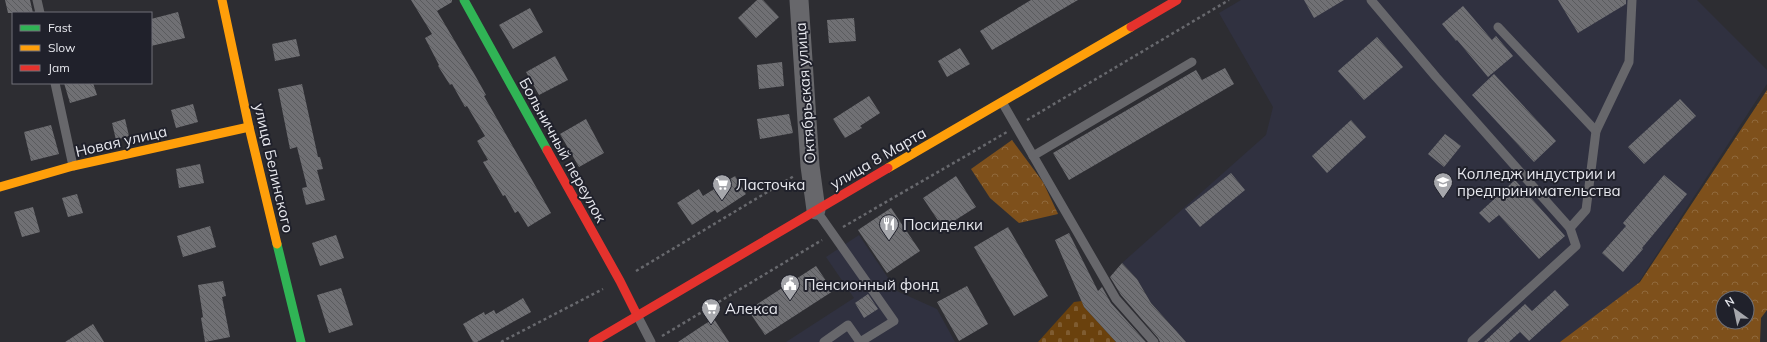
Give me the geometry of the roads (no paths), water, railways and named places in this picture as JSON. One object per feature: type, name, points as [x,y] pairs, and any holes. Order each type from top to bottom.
[{"type":"street","name":"улица Белинского","points":[[222,0],[249,127],[301,342]]},
{"type":"street","name":"Больничный переулок","points":[[464,0],[620,280],[637,315]]},
{"type":"street","name":"Октябрьская улица","points":[[799,0],[810,166],[816,210]]},
{"type":"street","name":"улица 8 Марта","points":[[593,342],[816,210],[1177,0]]},
{"type":"street","name":"Новая улица","points":[[0,187],[73,166],[249,127]]},
{"type":"lane","points":[[37,0],[40,12]]},
{"type":"lane","points":[[1371,0],[1436,77],[1570,228],[1576,246],[1472,341]]},
{"type":"lane","points":[[1570,228],[1586,210],[1596,131],[1629,62],[1632,0]]},
{"type":"lane","points":[[1498,27],[1596,131]]},
{"type":"lane","points":[[1033,156],[1192,62]]},
{"type":"lane","points":[[55,84],[73,166]]},
{"type":"lane","points":[[1002,102],[1116,299],[1154,342]]},
{"type":"lane","points":[[816,210],[894,321],[860,342],[848,325],[824,342]]},
{"type":"lane","points":[[637,315],[655,340]]},
{"type":"place","name":"Колледж индустрии и предпринимательства","points":[[1443,199]]},
{"type":"place","name":"Ласточка","points":[[722,201]]},
{"type":"place","name":"Посиделки","points":[[889,241]]},
{"type":"place","name":"Пенсионный фонд","points":[[790,301]]},
{"type":"place","name":"Алекса","points":[[711,325]]}]
